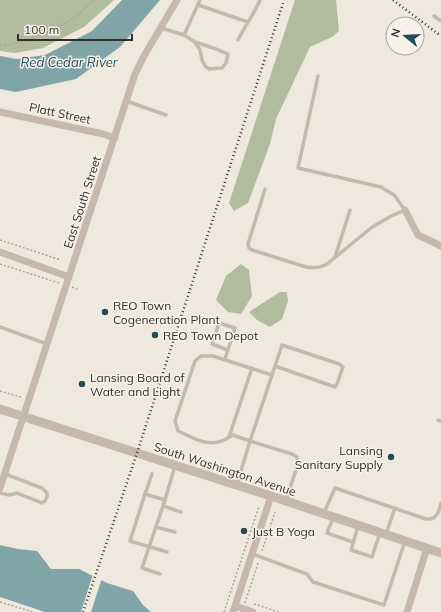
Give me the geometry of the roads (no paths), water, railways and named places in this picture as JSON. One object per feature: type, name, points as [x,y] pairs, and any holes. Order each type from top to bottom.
[{"type":"street","name":"East South Street","points":[[0,488],[135,74],[177,0]]},
{"type":"street","name":"Platt Street","points":[[0,112],[103,134],[115,138]]},
{"type":"street","points":[[405,210],[418,235],[441,246]]},
{"type":"street","points":[[0,252],[69,276]]},
{"type":"street","name":"South Washington Avenue","points":[[0,409],[271,496],[441,553]]},
{"type":"street","points":[[253,612],[234,609],[271,496]]},
{"type":"street","points":[[407,612],[427,548]]},
{"type":"lane","points":[[184,35],[200,0]]},
{"type":"lane","points":[[238,40],[256,10],[260,0]]},
{"type":"lane","points":[[198,5],[248,22]]},
{"type":"lane","points":[[434,16],[441,21]]},
{"type":"lane","points":[[161,28],[184,35],[195,42],[228,54],[226,63],[222,68],[209,69],[205,66],[200,50],[195,42]]},
{"type":"lane","points":[[265,189],[248,244],[249,248],[306,267],[322,267],[376,225],[405,210],[394,195],[381,187],[298,168],[318,76]]},
{"type":"lane","points":[[126,101],[166,115]]},
{"type":"lane","points":[[335,258],[350,210]]},
{"type":"lane","points":[[225,359],[228,350],[235,328],[219,323],[212,344],[228,350]]},
{"type":"lane","points":[[0,328],[47,344]]},
{"type":"lane","points":[[237,485],[250,440],[282,345],[343,366],[335,387],[275,366]]},
{"type":"lane","points":[[272,375],[214,356],[201,356],[195,362],[175,421],[178,431],[191,438],[210,444],[221,442],[233,435],[292,454],[297,457],[298,464],[286,501]]},
{"type":"lane","points":[[229,437],[252,368]]},
{"type":"lane","points":[[160,574],[142,568],[175,465]]},
{"type":"lane","points":[[0,493],[9,495],[17,493],[42,503],[47,497],[47,492],[42,488],[5,474]]},
{"type":"lane","points":[[152,474],[130,541],[167,552]]},
{"type":"lane","points":[[324,514],[335,488],[430,519],[434,518],[438,513],[441,503]]},
{"type":"lane","points":[[145,494],[164,500]]},
{"type":"lane","points":[[163,506],[181,512]]},
{"type":"lane","points":[[359,525],[351,550],[372,557],[395,508]]},
{"type":"lane","points":[[333,517],[327,533],[353,542]]},
{"type":"lane","points":[[156,527],[174,532]]},
{"type":"lane","points":[[252,554],[307,574],[313,582],[384,605],[405,540]]},
{"type":"water","name":"Red Cedar River","points":[[122,0],[160,0],[120,47],[76,79],[16,92],[0,89],[0,56],[17,59],[45,55],[92,31]]},
{"type":"water","points":[[0,545],[37,551],[51,569],[79,569],[107,583],[133,591],[143,605],[151,612],[45,612],[0,597]]},
{"type":"railway","points":[[83,612],[137,453],[284,0]]},
{"type":"railway","points":[[393,0],[441,36]]},
{"type":"place","name":"REO Town Cogeneration Plant","points":[[105,312]]},
{"type":"place","name":"REO Town Depot","points":[[155,335]]},
{"type":"place","name":"Lansing Board of Water and Light","points":[[82,384]]},
{"type":"place","name":"Lansing Sanitary Supply","points":[[391,457]]},
{"type":"place","name":"Just B Yoga","points":[[244,531]]}]
